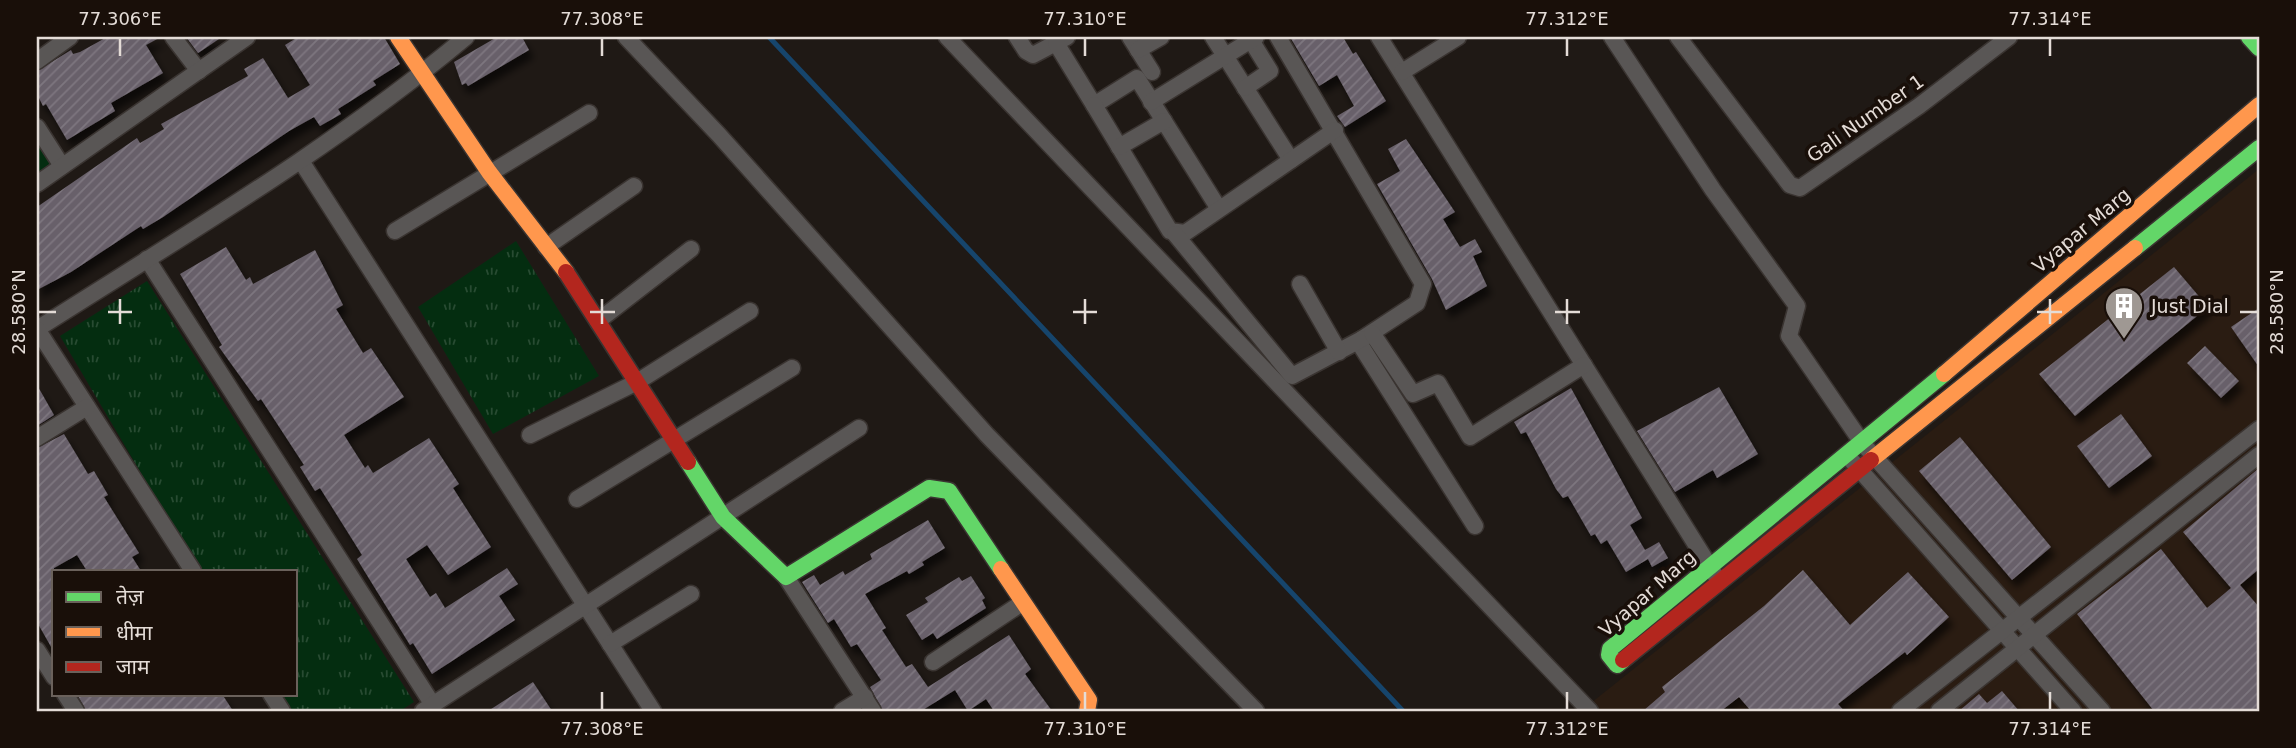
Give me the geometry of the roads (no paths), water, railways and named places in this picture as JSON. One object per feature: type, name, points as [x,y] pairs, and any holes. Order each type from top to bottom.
[{"type":"street","points":[[37,61],[70,37]]},
{"type":"street","points":[[173,37],[199,71]]},
{"type":"street","points":[[37,184],[247,37]]},
{"type":"street","points":[[398,37],[489,172],[598,321],[723,517],[786,578],[869,704],[842,711]]},
{"type":"street","points":[[192,570],[37,329],[301,161],[421,74],[466,37]]},
{"type":"street","points":[[626,37],[719,135],[988,435],[1256,711]]},
{"type":"street","points":[[947,37],[1590,711]]},
{"type":"street","points":[[1017,37],[1026,51],[1033,55],[1062,40],[1094,104],[1170,231],[1292,376],[1367,336],[1417,303],[1423,284],[1278,37]]},
{"type":"street","points":[[1152,72],[1134,43],[1161,37]]},
{"type":"street","points":[[1213,37],[1291,160]]},
{"type":"street","points":[[1379,37],[1721,585]]},
{"type":"street","points":[[1402,72],[1458,37]]},
{"type":"street","points":[[1612,37],[1713,190],[1797,306],[1789,336],[1863,444],[2102,711]]},
{"type":"street","name":"Gali Number 1","points":[[1678,37],[1790,185],[1800,188],[1919,106],[2009,37]]},
{"type":"street","points":[[2249,37],[2259,48]]},
{"type":"street","points":[[1152,102],[1252,38],[1270,71],[1245,88]]},
{"type":"street","points":[[1094,104],[1137,78],[1219,209]]},
{"type":"street","name":"Vyapar Marg","points":[[2259,105],[1863,444],[1610,649],[1609,655],[1617,666],[1622,665],[2259,148]]},
{"type":"street","points":[[395,231],[589,113]]},
{"type":"street","points":[[1119,147],[1164,121]]},
{"type":"street","points":[[37,127],[62,166]]},
{"type":"street","points":[[1175,234],[1185,233],[1335,131]]},
{"type":"street","points":[[301,161],[653,711]]},
{"type":"street","points":[[546,247],[634,187]]},
{"type":"street","points":[[598,321],[691,248]]},
{"type":"street","points":[[147,259],[428,708],[859,428]]},
{"type":"street","points":[[1300,284],[1339,352]]},
{"type":"street","points":[[530,435],[636,382],[750,311]]},
{"type":"street","points":[[1367,336],[1413,394],[1438,383],[1470,436],[1584,365]]},
{"type":"street","points":[[1367,336],[1362,349],[1475,526]]},
{"type":"street","points":[[577,499],[792,368]]},
{"type":"street","points":[[37,438],[87,407]]},
{"type":"street","points":[[1900,711],[2259,429]]},
{"type":"street","points":[[1939,711],[2259,455]]},
{"type":"street","points":[[1847,456],[2073,711]]},
{"type":"street","points":[[786,578],[929,488],[937,487],[949,491],[1088,701],[1087,711]]},
{"type":"street","points":[[610,644],[691,594]]},
{"type":"street","points":[[933,662],[1022,603]]},
{"type":"street","points":[[37,650],[52,674]]},
{"type":"street","points":[[66,696],[76,711]]},
{"type":"waterway","points":[[769,37],[1403,711]]},
{"type":"place","name":"Just Dial","points":[[2124,340]]}]
